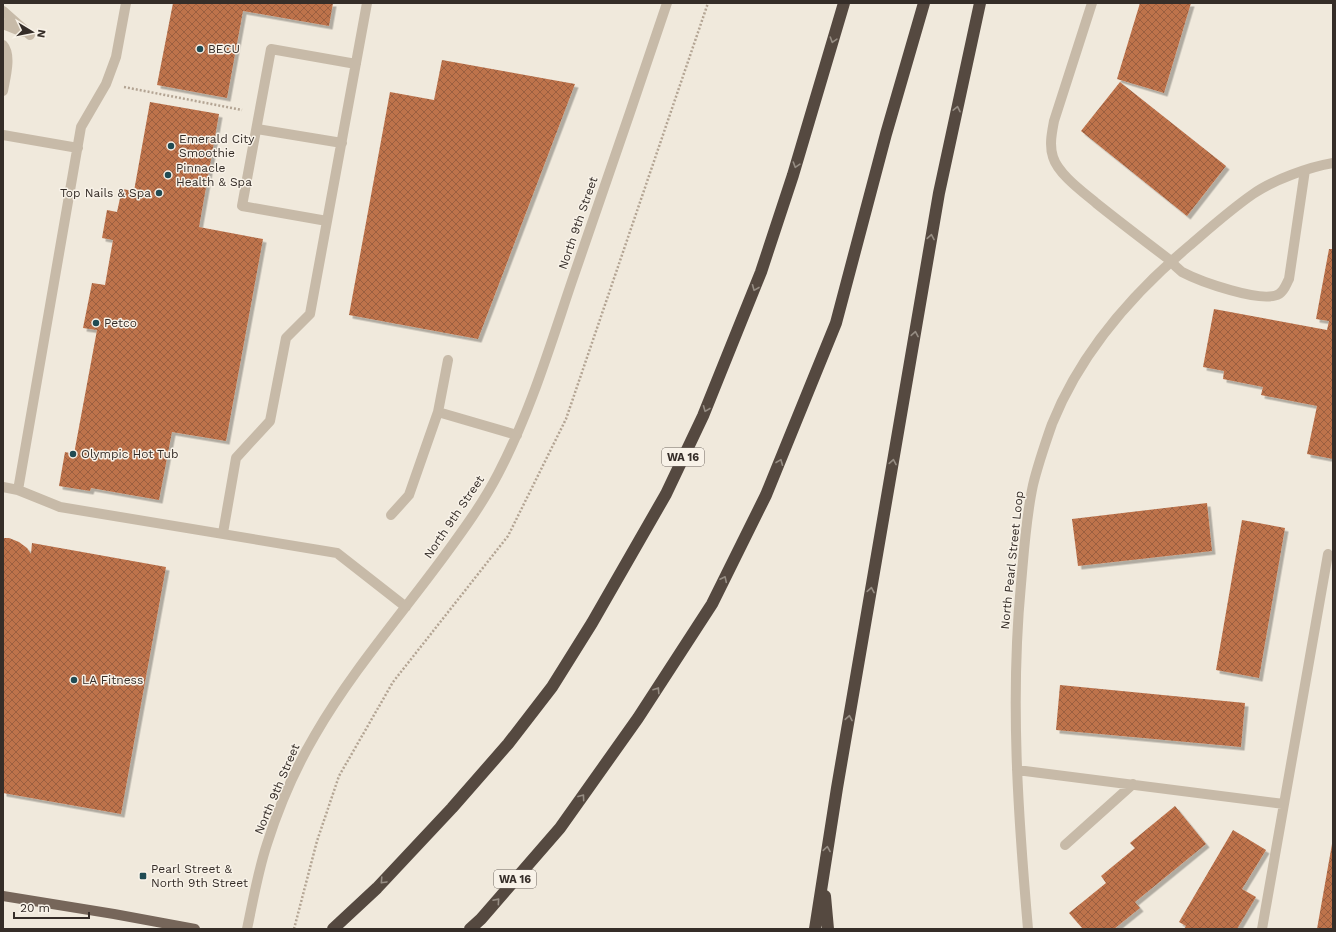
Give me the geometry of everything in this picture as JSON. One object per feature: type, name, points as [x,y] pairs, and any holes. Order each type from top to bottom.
[{"type":"highway","name":"WA 16","points":[[333,929],[377,888],[452,808],[508,744],[552,687],[592,623],[666,494],[703,416],[761,272],[793,175],[844,3]]},
{"type":"highway","name":"WA 16","points":[[470,929],[481,919],[560,828],[638,718],[712,604],[766,495],[836,323],[886,134],[924,3]]},
{"type":"highway","points":[[815,929],[837,788],[939,193],[980,3]]},
{"type":"highway","points":[[823,878],[828,929]]},
{"type":"main road","points":[[3,896],[195,929]]},
{"type":"street","points":[[18,490],[81,127],[106,84],[116,57],[126,3]]},
{"type":"street","points":[[223,533],[236,458],[270,421],[286,338],[310,314],[367,3]]},
{"type":"street","name":"North 9th Street","points":[[247,929],[266,846],[280,807],[314,736],[377,644],[472,518],[498,474],[517,435],[668,3]]},
{"type":"street","points":[[1092,3],[1054,120],[1051,146],[1053,157],[1058,167],[1081,190],[1171,261],[1180,271],[1210,284],[1228,289],[1255,295],[1268,296],[1278,294],[1284,289],[1289,279],[1305,170]]},
{"type":"street","points":[[3,11],[30,35],[3,24]]},
{"type":"street","points":[[3,45],[6,49],[7,65],[3,91]]},
{"type":"street","points":[[327,221],[242,206],[271,49],[356,64]]},
{"type":"street","points":[[257,129],[342,142]]},
{"type":"street","points":[[3,135],[78,148]]},
{"type":"street","name":"North Pearl Street Loop","points":[[1028,929],[1020,839],[1015,664],[1026,531],[1033,486],[1041,456],[1053,422],[1089,356],[1118,317],[1141,290],[1171,261],[1222,218],[1255,193],[1305,170],[1333,163]]},
{"type":"street","points":[[391,514],[410,495],[438,412],[448,360]]},
{"type":"street","points":[[438,412],[517,435]]},
{"type":"street","points":[[3,487],[18,490],[60,507],[337,553],[406,607]]},
{"type":"street","points":[[1262,929],[1328,554]]},
{"type":"street","points":[[1017,770],[1284,804]]},
{"type":"street","points":[[1065,845],[1133,784]]},
{"type":"path","points":[[106,84],[260,113]]},
{"type":"path","points":[[294,929],[302,901]]},
{"type":"building","points":[[173,3],[333,3],[329,26],[243,11],[227,98],[157,85]]},
{"type":"building","points":[[1140,3],[1191,3],[1164,93],[1117,79]]},
{"type":"building","points":[[442,60],[575,84],[478,339],[349,315],[390,92],[434,100]]},
{"type":"building","points":[[1120,82],[1226,166],[1187,216],[1081,131]]},
{"type":"building","points":[[150,102],[219,114],[199,227],[263,239],[226,441],[172,432],[159,500],[91,488],[90,491],[59,486],[65,452],[74,454],[97,330],[83,328],[92,283],[105,285],[113,240],[102,238],[107,210],[117,212],[122,189],[134,191]]},
{"type":"building","points":[[1329,249],[1333,249],[1333,459],[1307,454],[1317,406],[1261,395],[1263,387],[1223,379],[1224,371],[1203,367],[1214,309],[1327,330],[1329,321],[1316,319]]},
{"type":"building","points":[[1207,503],[1212,551],[1078,566],[1072,519]]},
{"type":"building","points":[[1242,520],[1285,528],[1259,678],[1216,670]]},
{"type":"building","name":"LA Fitness","points":[[3,538],[9,538],[19,542],[27,548],[31,554],[32,543],[166,567],[121,814],[3,793]]},
{"type":"building","points":[[1060,685],[1245,703],[1241,747],[1056,730]]},
{"type":"building","points":[[1175,806],[1206,844],[1135,902],[1140,908],[1114,929],[1083,929],[1069,913],[1106,883],[1101,876],[1135,848],[1130,843]]},
{"type":"building","points":[[1233,830],[1266,850],[1242,889],[1256,897],[1237,929],[1184,929],[1186,926],[1179,922]]},
{"type":"building","points":[[1332,844],[1333,929],[1317,929]]},
{"type":"place","name":"BECU","points":[[200,49]]},
{"type":"place","name":"Emerald City Smoothie","points":[[171,146]]},
{"type":"place","name":"Pinnacle Health & Spa","points":[[168,175]]},
{"type":"place","name":"Top Nails & Spa","points":[[159,193]]},
{"type":"place","name":"Petco","points":[[96,323]]},
{"type":"place","name":"Olympic Hot Tub","points":[[73,454]]},
{"type":"place","name":"LA Fitness","points":[[74,680]]},
{"type":"place","name":"Pearl Street & North 9th Street","points":[[143,876]]}]
